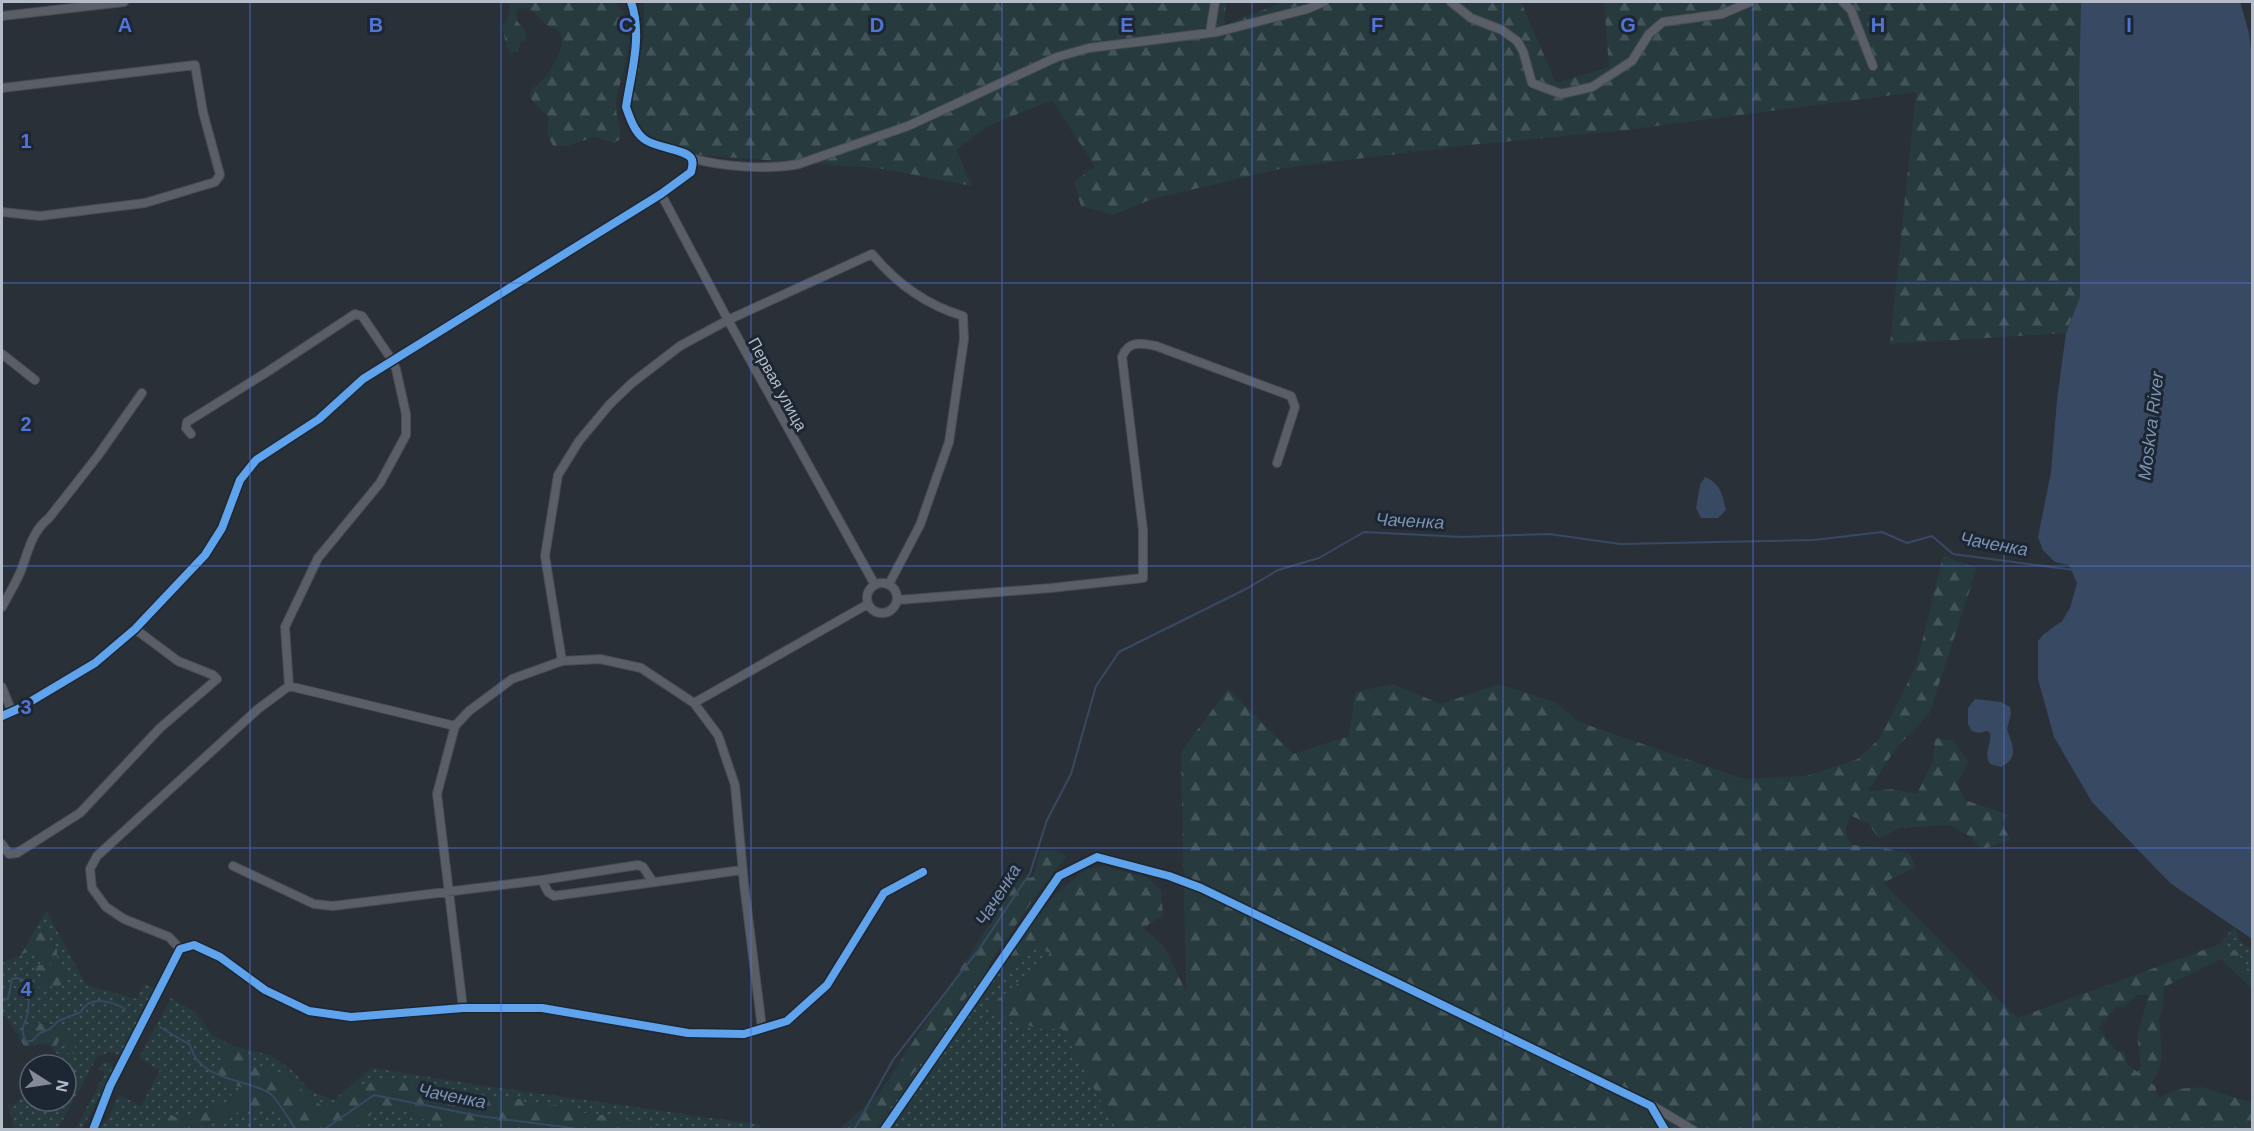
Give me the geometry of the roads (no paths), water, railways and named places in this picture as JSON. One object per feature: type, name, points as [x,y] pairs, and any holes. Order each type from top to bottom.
[{"type":"street","points":[[2,16],[124,2]]},
{"type":"street","points":[[631,2],[636,18],[636,33],[626,106],[641,137],[651,144],[705,162],[782,167],[799,164],[908,126],[1057,57],[1089,48],[1210,33],[1308,9],[1324,2]]},
{"type":"street","points":[[1210,33],[1215,2]]},
{"type":"street","points":[[1451,2],[1471,18],[1502,30],[1517,41],[1523,51],[1532,83],[1561,94],[1592,87],[1611,76],[1632,61],[1648,34],[1663,22],[1722,14],[1750,2]]},
{"type":"street","points":[[1843,2],[1851,10],[1873,66]]},
{"type":"street","points":[[2,88],[195,65],[203,112],[220,176],[215,182],[151,202],[48,215],[2,212]]},
{"type":"street","points":[[2,716],[95,663],[135,629],[211,547],[222,528],[240,480],[256,460],[319,419],[355,384],[661,194],[692,172],[691,158]]},
{"type":"street","name":"Первая улица","points":[[661,194],[875,585]]},
{"type":"street","points":[[562,661],[545,556],[558,475],[579,441],[610,404],[632,383],[680,346],[728,320],[873,254],[888,273],[911,292],[941,309],[963,316],[964,339],[949,442],[920,525],[889,584]]},
{"type":"street","points":[[191,434],[186,428],[187,422],[355,314],[362,316],[396,369],[406,414],[406,435],[380,483],[318,558],[285,627],[290,686]]},
{"type":"street","points":[[898,600],[1143,578],[1143,530],[1122,357],[1125,349],[1130,345],[1141,343],[1156,346],[1291,396],[1295,407],[1277,463]]},
{"type":"street","points":[[2,366],[4,356],[35,380]]},
{"type":"street","points":[[2,607],[40,525],[49,518],[97,457],[142,393]]},
{"type":"street","points":[[889,584],[895,589],[898,600],[893,609],[882,613],[877,612],[868,604],[868,594],[875,585],[889,584]]},
{"type":"street","points":[[694,703],[868,604]]},
{"type":"street","points":[[2,844],[9,854],[17,853],[80,813],[160,728],[217,679],[213,675],[178,661],[135,629]]},
{"type":"street","points":[[463,1008],[437,794],[455,726],[469,711],[512,679],[562,661],[600,659],[641,668],[694,703],[718,735],[735,785],[742,870],[762,1028]]},
{"type":"street","points":[[180,949],[169,937],[124,919],[106,907],[92,888],[90,869],[97,856],[258,709],[290,686],[455,726]]},
{"type":"street","points":[[2,687],[12,712]]},
{"type":"street","points":[[884,1130],[1059,876],[1097,857],[1159,873],[1201,888],[1651,1106],[1693,1130]]},
{"type":"street","points":[[233,866],[314,904],[333,906],[542,880],[638,865],[643,867],[653,882]]},
{"type":"street","points":[[542,880],[548,892],[554,896],[742,870]]},
{"type":"street","points":[[93,1129],[110,1086],[180,949],[194,945],[220,957],[265,990],[309,1011],[351,1017],[463,1008],[542,1008],[688,1033],[744,1034],[787,1021],[827,984],[884,893],[923,872]]},
{"type":"street","points":[[1651,1106],[1665,1130]]},
{"type":"water","name":"Moskva River","points":[[2081,2],[2240,2],[2249,33],[2252,57],[2252,939],[2170,883],[2092,802],[2054,737],[2038,679],[2038,641],[2062,621],[2070,608],[2077,583],[2069,565],[2055,562],[2043,550],[2038,537],[2051,472],[2066,333],[2080,297]]},
{"type":"water","points":[[1705,477],[1718,486],[1722,494],[1726,510],[1718,518],[1701,518],[1696,508],[1700,485]]},
{"type":"water","points":[[1975,699],[2001,702],[2010,707],[2011,714],[2007,729],[2013,754],[2011,759],[2001,767],[1990,764],[1988,760],[1990,733],[1972,731],[1968,724],[1968,708]]},
{"type":"waterway","name":"Чаченка","points":[[854,1130],[893,1060],[980,948],[1030,873],[1047,820],[1071,774],[1096,686],[1119,652],[1246,589],[1278,570],[1319,558],[1364,532],[1463,537],[1549,534],[1620,544],[1814,540],[1882,532],[1907,543],[1932,536],[1953,554],[2074,570]]},
{"type":"waterway","name":"Чаченка","points":[[2,1000],[8,999],[12,979],[24,980],[30,995],[23,1029],[26,1041],[32,1041],[58,1021],[81,1012],[89,1003],[95,1001],[107,1002],[125,1009]]},
{"type":"waterway","name":"Чаченка","points":[[160,1027],[190,1045],[202,1065],[212,1072],[268,1092],[296,1130]]},
{"type":"waterway","name":"Чаченка","points":[[323,1130],[374,1095],[479,1116],[587,1130]]}]
